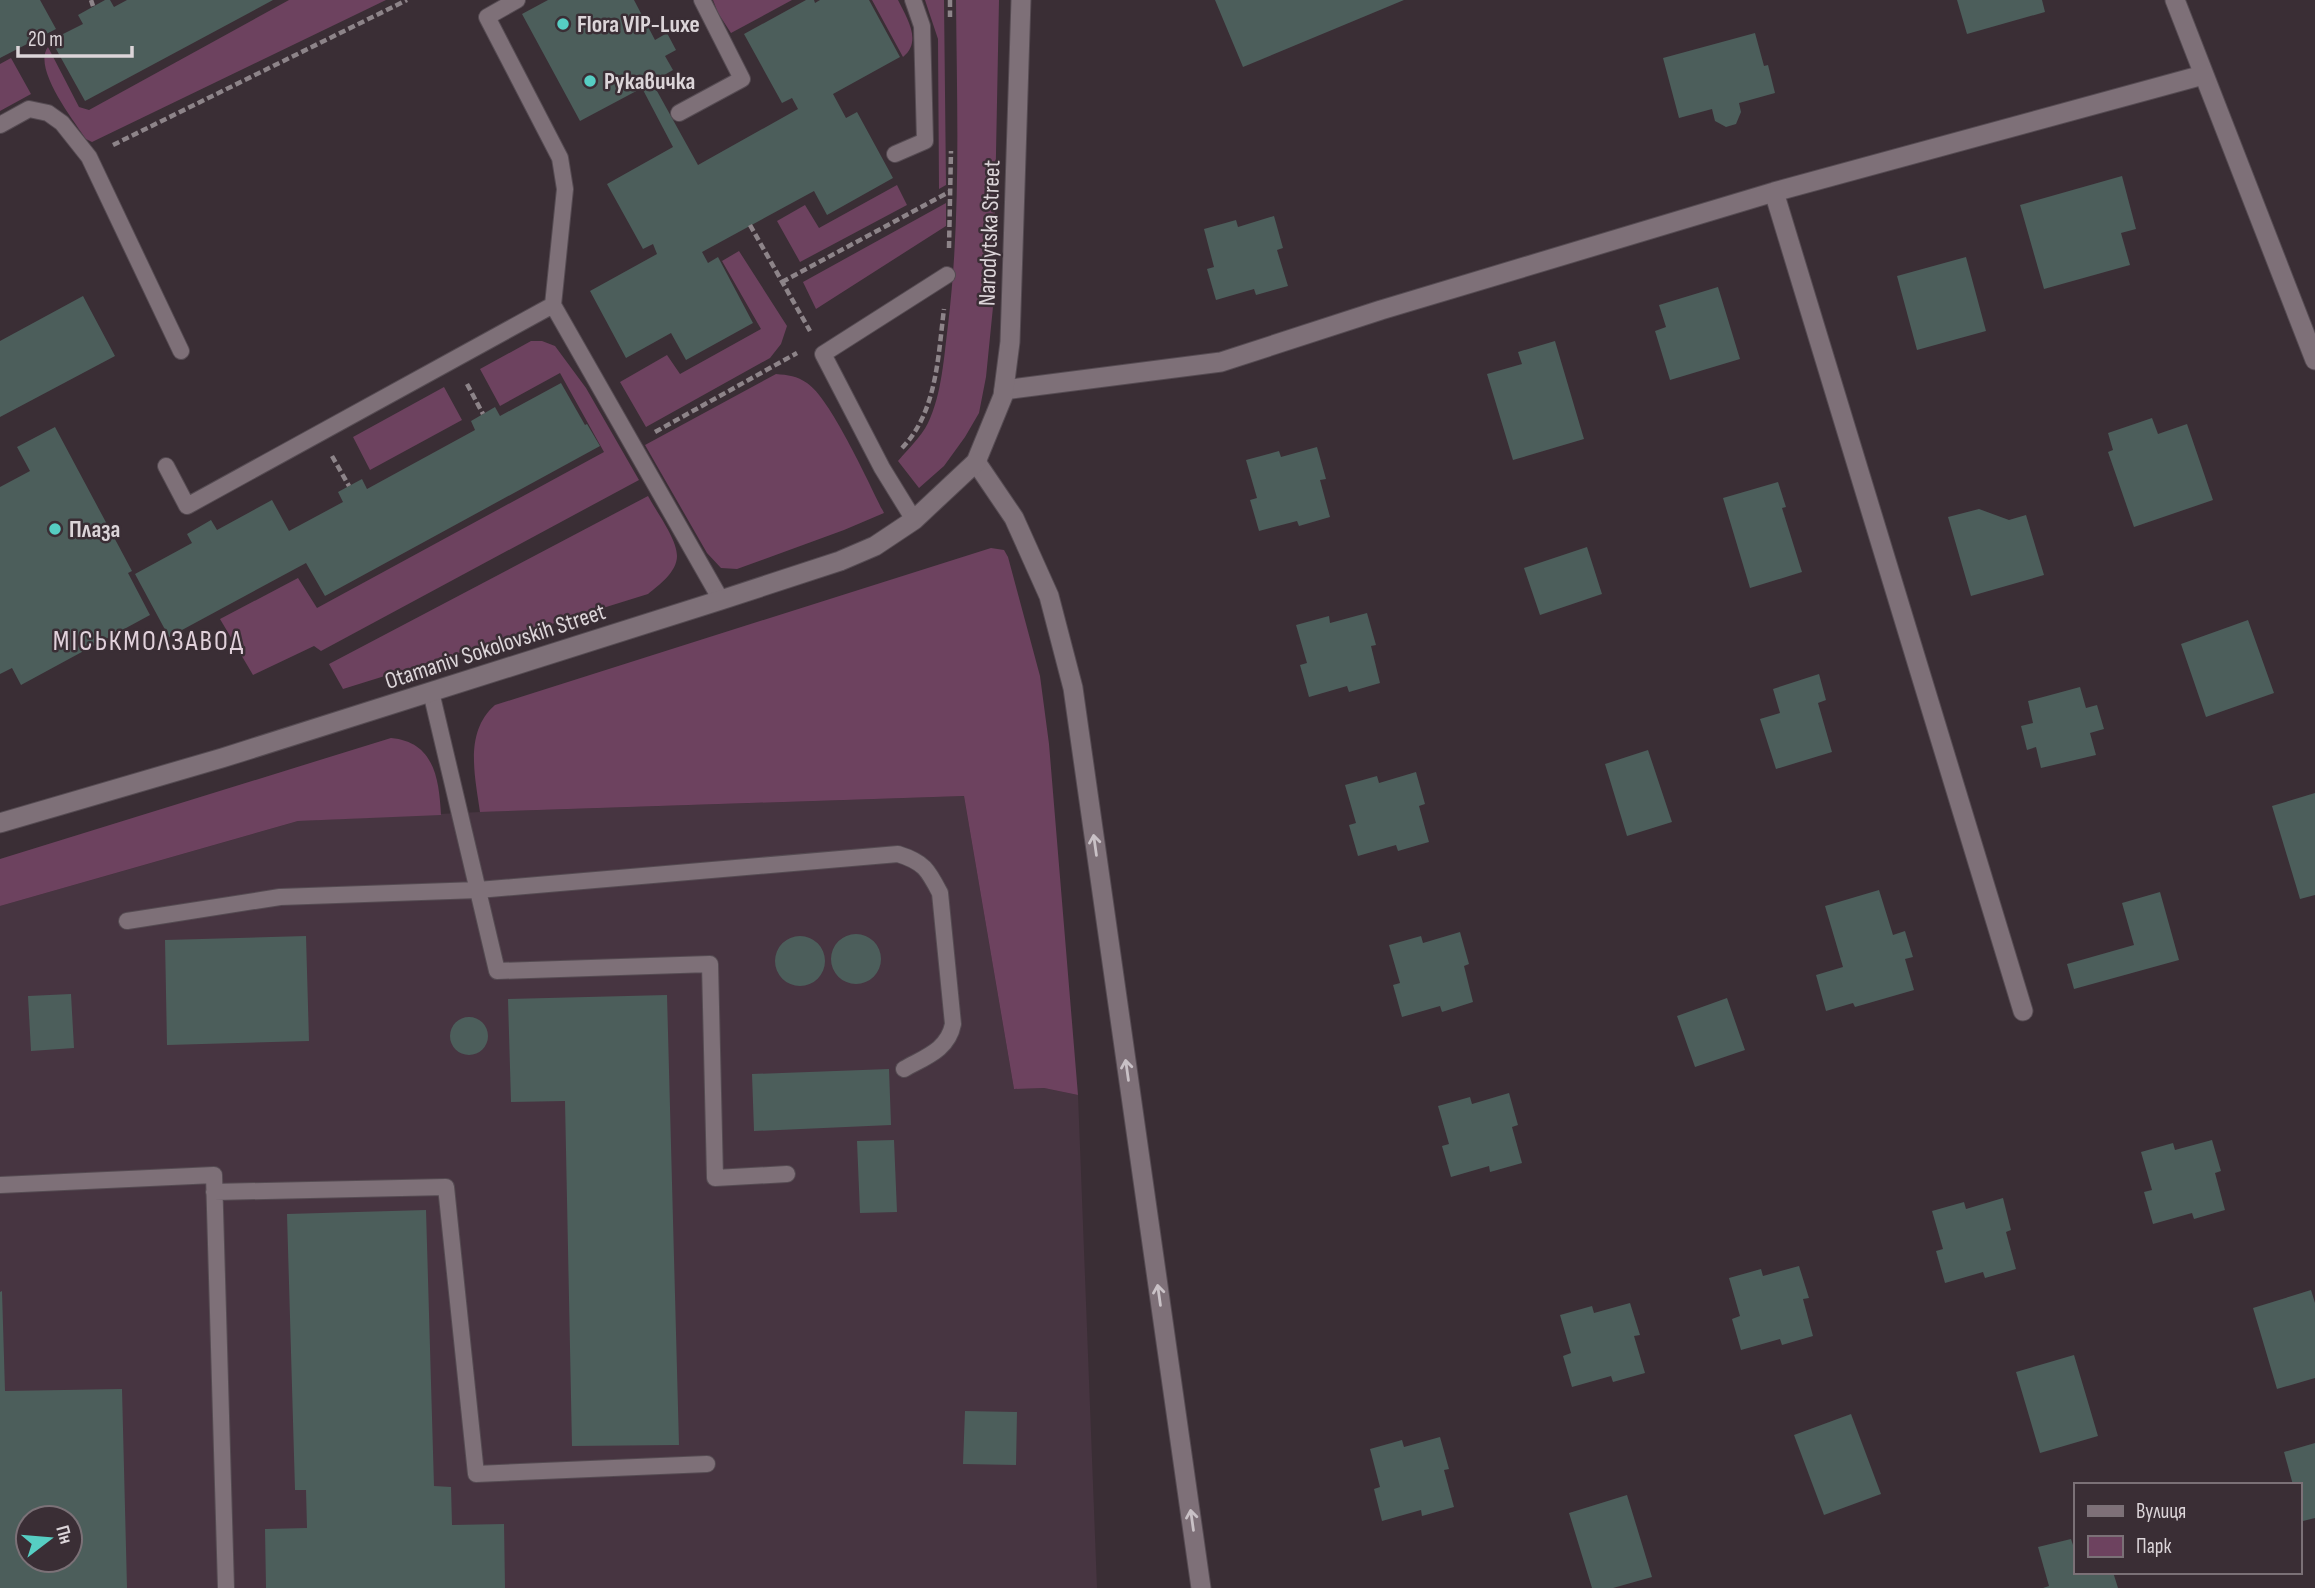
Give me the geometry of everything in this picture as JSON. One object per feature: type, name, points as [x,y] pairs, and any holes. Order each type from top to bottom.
[{"type":"street","name":"Narodytska Street","points":[[976,462],[1004,390],[1010,342],[1021,0]]},
{"type":"street","points":[[2175,0],[2315,360]]},
{"type":"street","points":[[1004,390],[1221,362],[1381,310],[1774,192],[2203,75]]},
{"type":"street","points":[[1774,192],[2023,1011]]},
{"type":"street","points":[[976,462],[1014,518],[1049,596],[1073,688],[1201,1588]]},
{"type":"street","name":"Otamaniv Sokolovskih Street","points":[[0,823],[222,758],[840,561],[875,546],[914,520],[976,462]]},
{"type":"lane","points":[[517,0],[487,18],[560,158],[565,189],[553,305],[721,600]]},
{"type":"lane","points":[[679,113],[742,79],[702,0]]},
{"type":"lane","points":[[895,154],[925,141],[922,26],[913,0]]},
{"type":"lane","points":[[0,125],[29,109],[47,113],[62,123],[89,157],[181,351]]},
{"type":"lane","points":[[914,520],[882,468],[819,348],[947,275]]},
{"type":"lane","points":[[166,466],[187,506],[553,305]]},
{"type":"lane","points":[[431,692],[497,971],[710,964],[715,1178],[787,1174]]},
{"type":"lane","points":[[127,921],[280,897],[478,890],[898,854],[918,860],[930,874],[940,893],[953,1024],[950,1038],[939,1049],[904,1069]]},
{"type":"lane","points":[[0,1185],[214,1175],[226,1588]]},
{"type":"lane","points":[[214,1192],[446,1187],[475,1474],[707,1464]]},
{"type":"path","points":[[91,0],[93,6]]},
{"type":"path","points":[[89,157],[407,0]]},
{"type":"path","points":[[950,0],[950,27]]},
{"type":"path","points":[[882,468],[908,441],[923,420],[932,390],[947,275],[951,150]]},
{"type":"path","points":[[782,282],[951,191]]},
{"type":"path","points":[[632,444],[819,348],[750,225]]},
{"type":"path","points":[[453,359],[483,414]]},
{"type":"shaded area","points":[[964,796],[1014,1089],[1044,1088],[1078,1095],[1097,1588],[0,1588],[0,906],[298,821],[480,812]]},
{"type":"green space","points":[[289,0],[386,0],[92,142],[86,139],[64,108],[50,81],[45,56],[48,47],[79,107],[89,110]]},
{"type":"green space","points":[[713,0],[792,0],[731,33]]},
{"type":"green space","points":[[872,0],[898,0],[912,36],[909,51],[903,57]]},
{"type":"green space","points":[[925,0],[944,0],[946,185],[939,189],[938,39]]},
{"type":"green space","points":[[956,0],[999,0],[993,307],[986,377],[979,413],[944,466],[919,488],[898,461],[928,423],[944,362],[957,203]]},
{"type":"green space","points":[[11,58],[31,94],[0,111],[0,64]]},
{"type":"green space","points":[[897,185],[907,205],[800,262],[777,221],[805,205],[819,228]]},
{"type":"green space","points":[[946,203],[946,226],[816,309],[803,282]]},
{"type":"green space","points":[[739,251],[787,326],[781,344],[770,358],[646,427],[620,382],[667,355],[680,374],[761,329],[722,261]]},
{"type":"green space","points":[[531,341],[542,341],[555,346],[586,388],[639,480],[321,651],[314,646],[253,675],[220,619],[298,578],[317,608],[604,452],[560,373],[500,406],[480,369]]},
{"type":"green space","points":[[776,374],[800,379],[817,392],[838,424],[884,513],[737,569],[721,568],[707,553],[645,445]]},
{"type":"green space","points":[[444,387],[462,420],[370,470],[353,437]]},
{"type":"green space","points":[[648,496],[670,534],[677,556],[671,573],[648,594],[343,689],[329,664]]},
{"type":"green space","points":[[991,548],[1004,550],[1008,557],[1040,676],[1049,744],[1078,1095],[1044,1088],[1014,1089],[964,796],[480,812],[474,769],[475,741],[485,716],[495,705]]},
{"type":"green space","points":[[391,738],[405,741],[425,754],[436,775],[441,815],[298,821],[0,906],[0,859]]},
{"type":"building","points":[[0,0],[40,0],[56,29],[0,58]]},
{"type":"building","points":[[105,0],[110,0],[114,7],[127,0],[273,0],[85,101],[51,40],[83,24],[78,15]]},
{"type":"building","points":[[548,0],[634,0],[655,40],[667,33],[676,50],[665,56],[673,70],[652,82],[698,165],[798,109],[792,98],[782,103],[744,34],[806,0],[814,0],[815,3],[820,0],[869,0],[900,57],[833,94],[846,118],[857,112],[893,178],[827,215],[814,191],[702,252],[708,263],[718,257],[753,323],[686,360],[671,333],[626,358],[590,291],[657,254],[653,244],[643,249],[607,184],[673,147],[642,88],[580,121],[522,14]]},
{"type":"building","points":[[1215,0],[1404,0],[1243,67]]},
{"type":"building","points":[[1957,0],[2042,0],[2045,12],[1967,34]]},
{"type":"building","points":[[1755,33],[1764,66],[1768,65],[1775,93],[1739,103],[1741,112],[1736,124],[1726,127],[1715,121],[1712,109],[1679,118],[1663,58]]},
{"type":"building","points":[[2122,176],[2136,229],[2121,233],[2130,265],[2044,289],[2020,205]]},
{"type":"building","points":[[1274,216],[1283,248],[1277,250],[1288,286],[1256,295],[1254,289],[1216,300],[1207,269],[1214,267],[1204,229],[1236,220],[1238,227]]},
{"type":"building","points":[[1966,257],[1986,331],[1917,350],[1897,276]]},
{"type":"building","points":[[1718,287],[1740,359],[1670,380],[1655,331],[1666,327],[1659,305]]},
{"type":"building","points":[[83,296],[115,356],[0,417],[0,341]]},
{"type":"building","points":[[1555,341],[1584,439],[1513,460],[1487,374],[1522,364],[1518,352]]},
{"type":"building","points":[[561,383],[600,446],[325,596],[306,563],[169,637],[135,574],[192,543],[187,534],[211,520],[217,530],[272,500],[289,531],[343,502],[338,492],[349,486],[362,479],[367,489],[475,430],[471,421],[495,407],[500,416]]},
{"type":"building","points":[[2152,418],[2158,434],[2187,424],[2213,500],[2134,527],[2108,452],[2113,450],[2108,433]]},
{"type":"building","name":"Плаза","points":[[55,427],[132,571],[128,573],[150,615],[21,685],[12,668],[0,674],[0,487],[30,471],[17,447]]},
{"type":"building","points":[[1317,447],[1326,479],[1320,480],[1330,517],[1299,526],[1297,521],[1259,531],[1250,500],[1257,498],[1246,460],[1279,451],[1281,457]]},
{"type":"building","points":[[1778,482],[1786,507],[1782,508],[1802,572],[1750,588],[1723,498]]},
{"type":"building","points":[[1979,509],[2009,520],[2026,515],[2044,575],[1971,596],[1948,517]]},
{"type":"building","points":[[1587,547],[1602,594],[1540,615],[1524,568]]},
{"type":"building","points":[[1367,613],[1376,645],[1371,646],[1380,683],[1349,692],[1347,686],[1309,697],[1300,665],[1307,663],[1296,625],[1329,616],[1330,623]]},
{"type":"building","points":[[2248,620],[2274,693],[2206,717],[2181,644]]},
{"type":"building","points":[[1819,674],[1826,700],[1818,703],[1832,752],[1776,769],[1760,719],[1780,713],[1773,689]]},
{"type":"building","points":[[2080,687],[2086,708],[2097,705],[2104,729],[2090,733],[2096,755],[2041,768],[2036,747],[2027,750],[2021,726],[2033,723],[2028,701]]},
{"type":"building","points":[[1648,750],[1672,822],[1627,836],[1605,764]]},
{"type":"building","points":[[1416,772],[1425,804],[1419,806],[1429,842],[1398,851],[1396,845],[1358,856],[1349,825],[1356,823],[1345,785],[1377,776],[1379,783]]},
{"type":"building","points":[[2315,793],[2315,895],[2300,899],[2272,806]]},
{"type":"building","points":[[1879,890],[1893,935],[1905,931],[1913,957],[1905,959],[1914,990],[1855,1007],[1853,1003],[1826,1011],[1816,975],[1843,967],[1825,906]]},
{"type":"building","points":[[2160,892],[2179,960],[2074,989],[2067,964],[2134,945],[2122,903]]},
{"type":"building","points":[[1460,932],[1469,964],[1464,966],[1473,1002],[1442,1012],[1440,1006],[1402,1017],[1393,985],[1400,983],[1389,945],[1421,936],[1423,943]]},
{"type":"building","points":[[856,934],[874,941],[881,959],[874,977],[856,984],[838,977],[831,959],[838,941]]},
{"type":"building","points":[[306,936],[309,1041],[167,1045],[165,940]]},
{"type":"building","points":[[800,936],[818,943],[825,961],[818,979],[800,986],[782,979],[775,961],[782,943]]},
{"type":"building","points":[[71,994],[74,1048],[31,1051],[28,996]]},
{"type":"building","points":[[667,995],[679,1445],[572,1446],[565,1101],[511,1102],[508,999]]},
{"type":"building","points":[[1727,998],[1745,1050],[1695,1067],[1677,1016]]},
{"type":"building","points":[[469,1017],[482,1023],[488,1036],[482,1049],[469,1055],[456,1049],[450,1036],[456,1023]]},
{"type":"building","points":[[889,1069],[891,1125],[754,1131],[752,1074]]},
{"type":"building","points":[[1509,1093],[1518,1125],[1512,1127],[1522,1163],[1490,1172],[1489,1166],[1451,1177],[1442,1146],[1449,1144],[1438,1106],[1470,1097],[1472,1104]]},
{"type":"building","points":[[894,1140],[897,1212],[860,1213],[857,1141]]},
{"type":"building","points":[[2212,1140],[2221,1171],[2215,1173],[2225,1210],[2194,1219],[2192,1213],[2153,1224],[2144,1192],[2152,1190],[2141,1152],[2173,1143],[2175,1150]]},
{"type":"building","points":[[2003,1198],[2011,1230],[2006,1232],[2016,1269],[1985,1278],[1983,1272],[1945,1283],[1936,1251],[1943,1249],[1932,1211],[1964,1202],[1966,1209]]},
{"type":"building","points":[[426,1210],[434,1486],[451,1487],[452,1525],[504,1524],[505,1588],[266,1588],[265,1529],[307,1528],[306,1490],[295,1490],[287,1214]]},
{"type":"building","points":[[1799,1266],[1809,1298],[1803,1299],[1813,1336],[1782,1345],[1780,1339],[1741,1350],[1732,1319],[1740,1316],[1729,1278],[1761,1269],[1763,1276]]},
{"type":"building","points":[[2311,1290],[2315,1303],[2315,1378],[2277,1389],[2253,1308]]},
{"type":"building","points":[[2,1291],[5,1391],[122,1389],[127,1588],[0,1588]]},
{"type":"building","points":[[1630,1303],[1640,1335],[1634,1336],[1645,1373],[1613,1382],[1611,1376],[1572,1387],[1563,1356],[1571,1353],[1560,1315],[1592,1306],[1594,1313]]},
{"type":"building","points":[[2074,1355],[2098,1436],[2040,1453],[2016,1372]]},
{"type":"building","points":[[965,1411],[1017,1412],[1016,1465],[963,1464]]},
{"type":"building","points":[[1851,1414],[1881,1494],[1824,1515],[1794,1435]]},
{"type":"building","points":[[1440,1437],[1449,1469],[1444,1470],[1454,1507],[1422,1516],[1421,1510],[1382,1521],[1374,1489],[1380,1487],[1370,1449],[1402,1440],[1404,1447]]},
{"type":"building","points":[[2315,1443],[2315,1518],[2301,1522],[2301,1483],[2292,1483],[2284,1452]]},
{"type":"building","points":[[1627,1495],[1652,1577],[1613,1588],[1592,1588],[1569,1513]]},
{"type":"building","points":[[2071,1539],[2074,1544],[2074,1574],[2114,1574],[2118,1588],[2043,1588],[2049,1586],[2038,1547]]},
{"type":"place","name":"Flora VIP-Luxe","points":[[563,24]]},
{"type":"place","name":"Рукавичка","points":[[590,81]]},
{"type":"place","name":"Плаза","points":[[55,529]]},
{"type":"district","name":"МІСЬКМОЛЗАВОД","points":[[149,640]]}]
